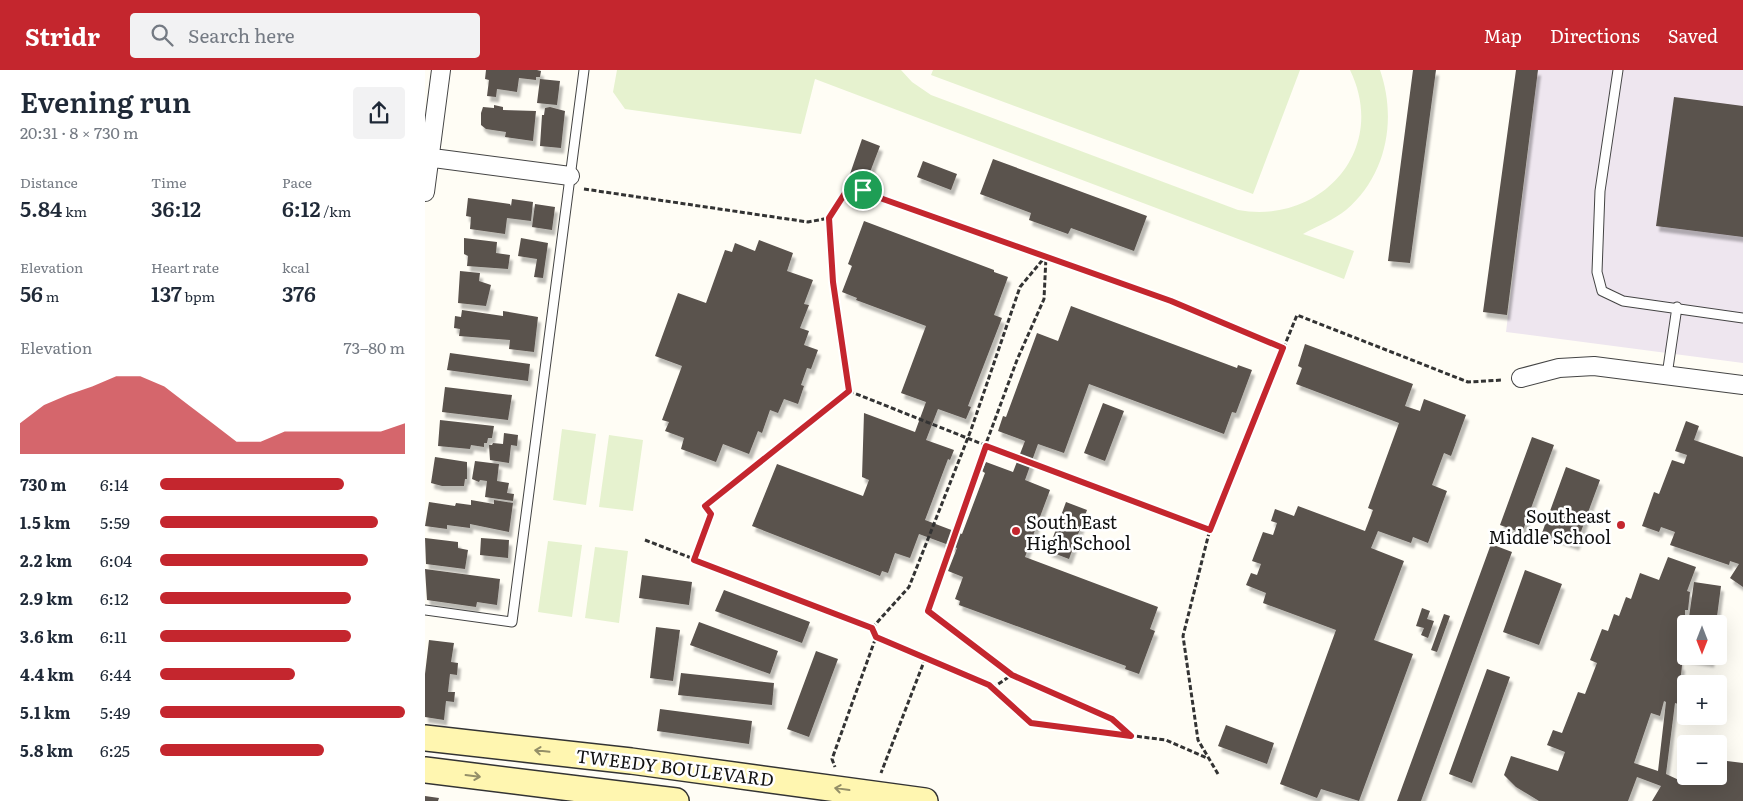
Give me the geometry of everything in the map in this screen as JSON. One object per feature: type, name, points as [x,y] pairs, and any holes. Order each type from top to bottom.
[{"type":"main road","name":"TWEEDY BOULEVARD","points":[[425,738],[844,789],[925,801]]},
{"type":"main road","name":"TWEEDY BOULEVARD","points":[[425,770],[676,801]]},
{"type":"street","points":[[425,192],[427,158],[441,70]]},
{"type":"street","points":[[427,158],[569,182]]},
{"type":"street","points":[[1521,378],[1559,368],[1594,366],[1743,385]]},
{"type":"lane","points":[[425,610],[513,622],[584,70]]},
{"type":"lane","points":[[1618,70],[1600,191],[1597,272],[1602,291],[1623,301],[1677,307],[1743,318]]},
{"type":"lane","points":[[1667,375],[1677,307]]},
{"type":"path","points":[[569,182],[808,222],[829,218]]},
{"type":"path","points":[[849,391],[833,282],[829,218],[849,187],[1171,301],[1283,348]]},
{"type":"path","points":[[872,628],[909,587],[967,439],[1020,287],[1046,256]]},
{"type":"path","points":[[1046,256],[1044,299],[1017,360],[928,611],[1012,675],[1112,719],[1131,736]]},
{"type":"path","points":[[1218,774],[1198,740],[1183,636],[1210,530],[1297,315],[1468,382],[1521,378]]},
{"type":"path","points":[[849,391],[967,439],[1210,530]]},
{"type":"path","points":[[694,560],[711,514],[705,506],[849,391]]},
{"type":"path","points":[[645,540],[872,628],[876,637],[992,688],[1031,723],[1166,740],[1208,758]]},
{"type":"path","points":[[844,789],[832,759],[876,637]]},
{"type":"path","points":[[875,776],[883,773],[925,660]]},
{"type":"path","points":[[992,688],[1012,675]]},
{"type":"shaded area","points":[[1538,70],[1743,70],[1743,363],[1506,332]]},
{"type":"green space","points":[[617,70],[901,70],[912,82],[931,95],[1238,210],[1268,212],[1296,206],[1320,193],[1340,176],[1354,153],[1361,128],[1360,100],[1350,70],[1380,70],[1388,108],[1388,127],[1379,163],[1371,180],[1360,196],[1341,214],[1303,234],[1354,251],[1344,279],[815,79],[801,134],[625,109],[613,92]]},
{"type":"green space","points":[[933,70],[1300,70],[1253,194],[931,75]]},
{"type":"green space","points":[[562,429],[596,434],[586,505],[553,500]]},
{"type":"green space","points":[[609,435],[643,440],[633,511],[599,507]]},
{"type":"green space","points":[[548,541],[582,545],[572,617],[538,612]]},
{"type":"green space","points":[[595,547],[628,551],[619,623],[585,618]]},
{"type":"building","points":[[486,70],[541,71],[540,77],[536,77],[536,80],[519,78],[517,92],[497,89],[496,97],[487,96],[489,80],[485,79]]},
{"type":"building","points":[[1413,70],[1436,70],[1410,263],[1388,261]]},
{"type":"building","points":[[1516,70],[1538,70],[1507,315],[1483,312]]},
{"type":"building","points":[[540,79],[560,81],[557,105],[537,103]]},
{"type":"building","points":[[1674,97],[1743,106],[1743,237],[1656,226]]},
{"type":"building","points":[[494,105],[503,107],[503,110],[536,111],[533,141],[505,137],[506,132],[486,129],[481,125],[483,107],[494,108]]},
{"type":"building","points":[[550,107],[565,111],[561,148],[540,146],[542,115],[544,115],[545,108]]},
{"type":"building","points":[[862,139],[880,146],[867,180],[850,174]]},
{"type":"building","points":[[993,159],[1147,216],[1134,251],[1071,228],[1068,234],[1029,220],[1031,213],[980,194]]},
{"type":"building","points":[[923,161],[957,174],[951,190],[917,177]]},
{"type":"building","points":[[468,198],[510,204],[511,206],[512,199],[533,202],[531,221],[507,218],[505,234],[470,229],[471,217],[466,216]]},
{"type":"building","points":[[535,204],[555,207],[552,230],[532,227]]},
{"type":"building","points":[[864,221],[1008,277],[994,315],[1002,318],[968,406],[971,407],[966,419],[938,409],[926,440],[954,450],[950,460],[948,459],[925,520],[962,534],[985,473],[982,471],[986,462],[1013,472],[1025,441],[998,431],[1003,416],[1006,417],[1037,333],[1058,341],[1071,306],[1237,368],[1238,365],[1252,370],[1236,413],[1232,412],[1224,434],[1089,384],[1064,453],[1038,444],[1025,480],[1050,490],[1025,557],[1158,607],[1150,629],[1155,631],[1139,674],[1125,669],[1126,666],[959,605],[960,601],[955,599],[963,577],[948,571],[957,548],[919,534],[910,558],[895,553],[888,573],[882,571],[880,576],[752,526],[777,464],[863,496],[869,480],[862,477],[864,413],[915,432],[926,402],[901,393],[926,326],[856,300],[857,298],[842,292],[852,266],[848,264]]},
{"type":"building","points":[[464,238],[497,242],[496,253],[510,255],[508,269],[467,266],[468,256],[464,254]]},
{"type":"building","points":[[521,238],[548,243],[543,278],[534,277],[537,259],[518,256]]},
{"type":"building","points":[[759,240],[793,253],[787,271],[813,280],[804,304],[809,305],[800,328],[809,331],[804,345],[818,350],[811,369],[807,368],[801,385],[804,386],[798,404],[784,399],[778,413],[770,410],[762,433],[758,431],[749,454],[723,444],[716,462],[681,449],[684,438],[665,431],[669,422],[662,420],[682,366],[655,356],[678,293],[706,303],[725,250],[732,252],[735,243],[755,251]]},
{"type":"building","points":[[460,271],[480,273],[479,281],[491,285],[486,306],[458,303]]},
{"type":"building","points":[[462,310],[503,316],[503,311],[538,317],[534,352],[509,349],[510,340],[459,336],[460,329],[454,328],[455,316],[461,317]]},
{"type":"building","points":[[1305,344],[1413,384],[1405,406],[1420,411],[1424,399],[1466,415],[1451,456],[1444,453],[1432,485],[1447,491],[1428,543],[1413,537],[1411,543],[1378,531],[1371,548],[1404,561],[1374,640],[1413,654],[1359,801],[1321,789],[1317,798],[1280,784],[1336,630],[1263,603],[1266,593],[1246,585],[1251,573],[1257,575],[1261,564],[1252,561],[1263,532],[1273,535],[1277,523],[1271,521],[1275,509],[1294,516],[1298,506],[1365,531],[1373,510],[1368,508],[1399,423],[1296,384],[1302,368],[1298,366]]},
{"type":"building","points":[[450,353],[530,364],[528,381],[447,370]]},
{"type":"building","points":[[445,387],[512,395],[508,420],[442,412]]},
{"type":"building","points":[[1103,403],[1124,411],[1105,461],[1084,453]]},
{"type":"building","points":[[440,420],[494,426],[492,438],[488,438],[487,443],[484,443],[484,447],[471,445],[470,449],[438,446]]},
{"type":"building","points":[[1686,421],[1699,426],[1694,440],[1743,457],[1743,587],[1730,578],[1739,564],[1730,561],[1729,565],[1670,545],[1675,532],[1661,527],[1659,532],[1642,526],[1654,492],[1659,494],[1672,460],[1684,464],[1687,455],[1675,451]]},
{"type":"building","points":[[504,433],[518,435],[517,446],[511,445],[509,463],[490,460],[489,445],[493,443],[503,444]]},
{"type":"building","points":[[1532,437],[1554,445],[1522,533],[1500,525]]},
{"type":"building","points":[[435,457],[467,462],[467,479],[465,479],[464,486],[442,486],[431,483]]},
{"type":"building","points":[[475,461],[499,464],[497,481],[509,483],[507,493],[514,494],[513,501],[485,497],[487,481],[480,480],[479,482],[472,479]]},
{"type":"building","points":[[1566,467],[1600,480],[1576,545],[1542,533]]},
{"type":"building","points":[[471,500],[494,504],[494,500],[513,503],[509,532],[470,524],[470,528],[447,525],[447,529],[425,526],[429,502],[455,506],[456,503],[471,505]]},
{"type":"building","points":[[1066,502],[1087,510],[1069,559],[1048,551]]},
{"type":"building","points":[[425,538],[458,542],[458,548],[468,550],[465,569],[426,564]]},
{"type":"building","points":[[481,538],[509,540],[508,558],[480,555]]},
{"type":"building","points":[[1491,544],[1512,552],[1421,801],[1397,801]]},
{"type":"building","points":[[1668,557],[1696,567],[1687,591],[1690,592],[1688,610],[1685,610],[1685,615],[1677,615],[1677,665],[1682,665],[1681,675],[1677,675],[1677,704],[1675,703],[1666,774],[1677,779],[1677,785],[1727,785],[1727,761],[1743,763],[1743,801],[1652,801],[1661,786],[1637,777],[1628,801],[1539,801],[1516,787],[1504,775],[1511,756],[1558,771],[1565,752],[1547,745],[1553,730],[1562,733],[1578,692],[1585,694],[1597,663],[1590,660],[1602,629],[1608,631],[1614,614],[1619,616],[1626,597],[1631,599],[1640,573],[1659,580]],"holes":[[[1664,701],[1666,702],[1658,771],[1634,763],[1651,713],[1660,716]]]},
{"type":"building","points":[[425,569],[500,579],[497,605],[477,602],[476,607],[427,600]]},
{"type":"building","points":[[1525,570],[1562,584],[1539,645],[1503,632]]},
{"type":"building","points":[[642,575],[692,582],[689,605],[639,598]]},
{"type":"building","points":[[1694,582],[1721,586],[1717,615],[1689,615]]},
{"type":"building","points":[[724,590],[810,622],[802,643],[715,611]]},
{"type":"building","points":[[1422,608],[1430,611],[1427,619],[1434,621],[1428,638],[1421,635],[1424,628],[1416,626]]},
{"type":"building","points":[[1444,614],[1450,616],[1437,652],[1431,650]]},
{"type":"building","points":[[699,622],[778,651],[770,674],[690,645]]},
{"type":"building","points":[[656,627],[680,630],[673,681],[650,678]]},
{"type":"building","points":[[429,640],[454,643],[451,662],[458,663],[457,675],[450,674],[448,692],[455,692],[454,702],[446,701],[444,720],[425,717],[425,674]]},
{"type":"building","points":[[816,651],[838,659],[809,737],[787,729]]},
{"type":"building","points":[[1487,669],[1510,677],[1472,783],[1449,774]]},
{"type":"building","points":[[681,673],[774,683],[772,705],[678,695]]},
{"type":"building","points":[[660,709],[752,721],[749,744],[657,731]]},
{"type":"building","points":[[1226,725],[1274,743],[1267,764],[1218,746]]},
{"type":"building","points":[[425,796],[439,798],[438,801],[425,801]]},
{"type":"place","name":"Southeast Middle School","points":[[1621,525]]},
{"type":"place","name":"South East High School","points":[[1016,531]]},
{"type":"route","points":[[849,187],[863,190],[1171,301],[1283,348],[1210,530],[986,446],[957,522],[928,611],[1012,675],[1112,719],[1131,736],[1031,723],[989,685],[925,660],[876,637],[872,628],[694,560],[711,514],[705,506],[849,391],[833,282],[829,218],[849,187]]}]
